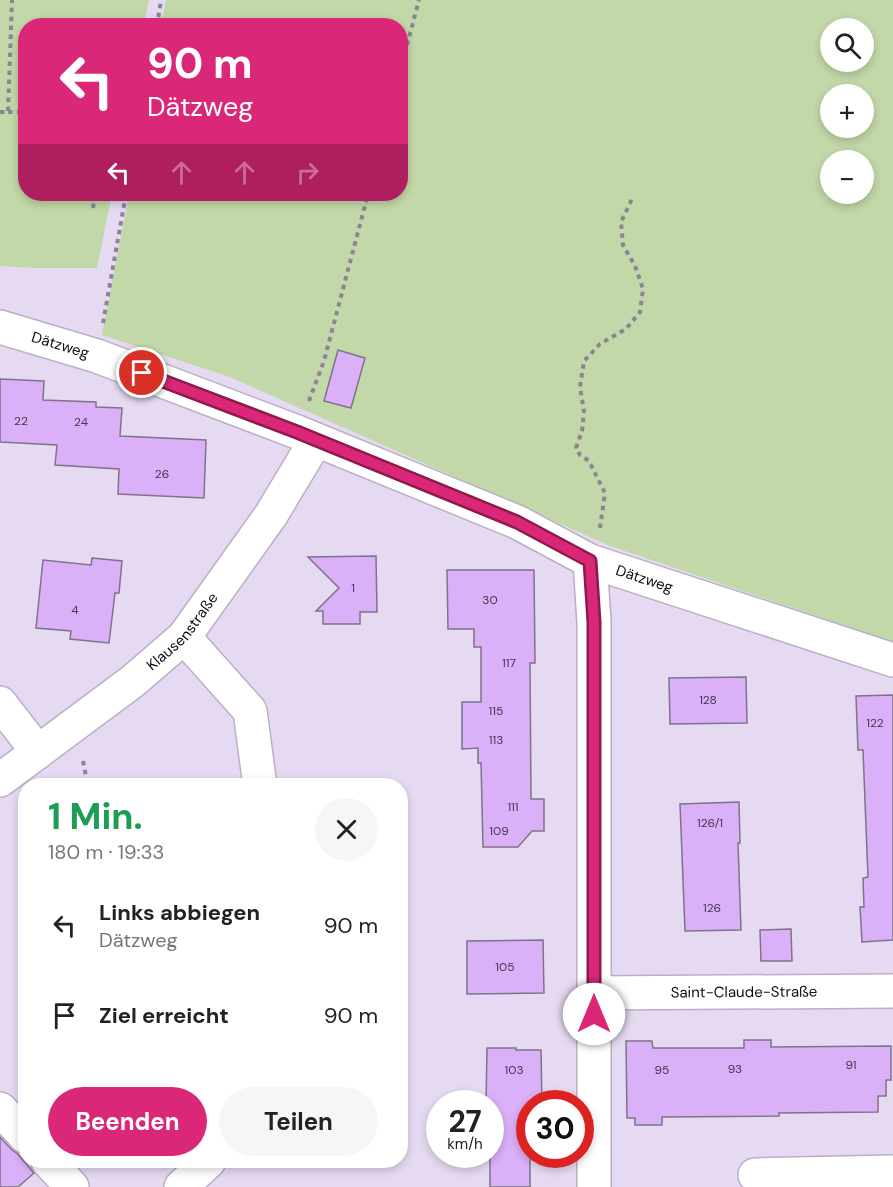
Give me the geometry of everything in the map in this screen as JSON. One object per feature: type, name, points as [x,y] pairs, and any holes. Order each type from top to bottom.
[{"type":"street","name":"Dätzweg","points":[[0,327],[97,356],[307,436],[517,522],[590,561],[893,660]]},
{"type":"street","name":"Klausenstraße","points":[[0,780],[133,681],[184,638],[271,515],[307,436]]},
{"type":"street","points":[[590,561],[594,622],[594,1187]]},
{"type":"street","points":[[184,638],[250,711],[259,778]]},
{"type":"street","points":[[0,703],[38,752]]},
{"type":"street","name":"Saint-Claude-Straße","points":[[594,993],[893,991]]},
{"type":"street","points":[[0,1109],[18,1128]]},
{"type":"street","points":[[54,1168],[72,1187]]},
{"type":"street","points":[[181,1187],[201,1168]]},
{"type":"street","points":[[755,1175],[893,1172]]},
{"type":"path","points":[[8,112],[12,0]]},
{"type":"path","points":[[158,18],[161,0]]},
{"type":"path","points":[[408,41],[419,0]]},
{"type":"path","points":[[0,112],[18,112]]},
{"type":"path","points":[[590,561],[601,524],[605,493],[589,461],[580,455],[576,447],[582,432],[584,412],[580,387],[584,361],[600,344],[626,329],[640,312],[643,290],[635,266],[623,245],[621,222],[632,199]]},
{"type":"path","points":[[93,208],[94,201]]},
{"type":"path","points":[[97,356],[125,201]]},
{"type":"path","points":[[307,436],[324,361],[366,201]]},
{"type":"green space","points":[[0,0],[149,0],[145,18],[18,18],[18,201],[111,201],[97,268],[0,266]]},
{"type":"green space","points":[[166,0],[893,0],[893,642],[610,546],[230,377],[102,335],[128,201],[408,201],[408,18],[162,18]]},
{"type":"building","points":[[338,350],[365,358],[351,408],[324,401]]},
{"type":"building","points":[[0,379],[44,381],[43,400],[96,402],[96,407],[122,408],[120,436],[206,440],[204,498],[118,494],[119,469],[55,465],[57,445],[0,442]]},
{"type":"building","points":[[376,556],[377,612],[360,612],[360,624],[323,624],[323,611],[316,611],[339,588],[308,557]]},
{"type":"building","points":[[92,558],[122,561],[119,593],[115,593],[109,643],[70,639],[71,631],[36,628],[43,560],[91,565]]},
{"type":"building","points":[[447,570],[534,570],[535,663],[530,663],[531,799],[544,799],[544,831],[532,831],[518,847],[483,847],[481,763],[478,763],[478,748],[462,749],[462,702],[481,702],[481,647],[474,647],[474,629],[448,629]]},
{"type":"building","points":[[746,677],[747,723],[670,724],[669,678]]},
{"type":"building","points":[[893,695],[893,940],[862,942],[860,907],[864,907],[863,878],[868,877],[863,750],[858,750],[856,696]]},
{"type":"building","points":[[739,802],[741,930],[685,931],[680,804]]},
{"type":"building","points":[[791,929],[792,961],[761,961],[760,930]]},
{"type":"building","points":[[543,940],[544,993],[467,994],[467,941]]},
{"type":"building","points":[[744,1040],[771,1040],[771,1047],[891,1046],[891,1080],[886,1080],[886,1096],[878,1096],[878,1112],[662,1117],[662,1125],[635,1125],[635,1118],[627,1118],[626,1041],[652,1041],[653,1048],[744,1048]]},
{"type":"building","points":[[487,1048],[541,1050],[542,1090],[516,1090],[516,1168],[530,1168],[530,1187],[490,1187],[490,1168],[504,1168],[504,1090],[486,1090]]},
{"type":"building","points":[[0,1137],[18,1154],[18,1168],[30,1168],[34,1173],[18,1187],[0,1187]]},
{"type":"route","points":[[142,373],[297,432],[517,522],[590,561],[594,622],[594,1014]]}]
